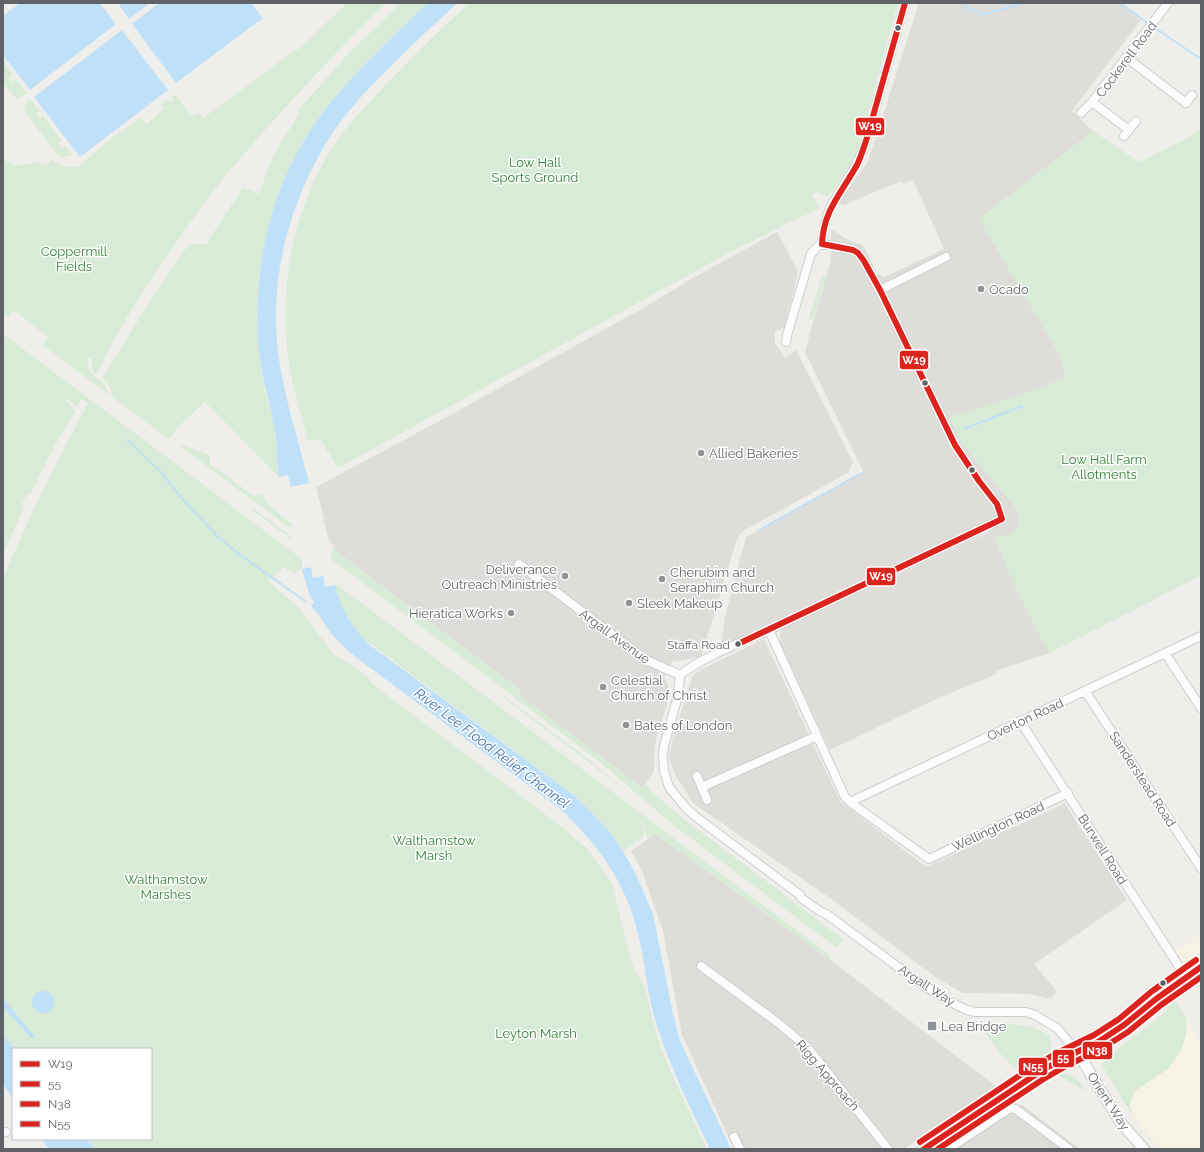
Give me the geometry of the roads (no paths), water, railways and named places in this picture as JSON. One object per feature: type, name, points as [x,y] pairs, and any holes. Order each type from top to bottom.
[{"type":"main road","points":[[924,1149],[1038,1073],[1062,1059],[1098,1042],[1124,1026],[1156,998],[1195,975]]},
{"type":"street","points":[[822,244],[823,227],[832,204],[856,168],[862,153],[905,3]]},
{"type":"street","name":"Cockerell Road","points":[[1081,114],[1127,58],[1168,3]]},
{"type":"street","points":[[1127,58],[1186,102],[1192,95]]},
{"type":"street","points":[[1092,102],[1127,133],[1136,121]]},
{"type":"street","points":[[680,675],[690,667],[703,660],[1002,519],[997,504],[979,481],[955,445],[880,290],[858,253],[842,247],[822,244],[814,251],[809,258],[786,342]]},
{"type":"street","points":[[880,290],[946,257]]},
{"type":"street","name":"Argall Avenue","points":[[519,564],[646,660],[680,675]]},
{"type":"street","points":[[769,630],[844,797],[850,802]]},
{"type":"street","name":"Overton Road","points":[[850,802],[1201,636]]},
{"type":"street","points":[[1165,653],[1201,708]]},
{"type":"street","name":"Argall Way","points":[[680,675],[678,696],[664,746],[663,755],[664,771],[669,786],[686,808],[800,895],[804,895],[809,898],[824,909],[825,912],[917,981],[948,1001],[975,1012],[1020,1012],[1035,1015],[1057,1028],[1077,1052]]},
{"type":"street","name":"Sanderstead Road","points":[[1085,691],[1201,868]]},
{"type":"street","name":"Burwell Road","points":[[1020,721],[1068,793],[1195,975]]},
{"type":"street","points":[[702,786],[817,736]]},
{"type":"street","points":[[697,776],[708,800]]},
{"type":"street","name":"Wellington Road","points":[[850,802],[929,859],[1068,793]]},
{"type":"street","name":"Rigg Approach","points":[[701,966],[777,1022],[808,1048],[888,1149]]},
{"type":"street","name":"Orient Way","points":[[1077,1052],[1122,1123],[1144,1149]]},
{"type":"street","points":[[948,1149],[1009,1109],[1013,1108],[1069,1149]]},
{"type":"street","points":[[734,1137],[740,1149]]},
{"type":"water","points":[[20,3],[100,3],[116,24],[30,90],[3,55],[3,16]]},
{"type":"water","points":[[118,3],[150,3],[129,19]]},
{"type":"water","points":[[159,3],[251,3],[263,18],[176,83],[132,24]]},
{"type":"water","points":[[428,3],[457,3],[378,79],[335,129],[307,179],[290,223],[284,245],[277,290],[277,336],[279,359],[285,390],[309,483],[291,487],[288,475],[279,477],[277,445],[272,415],[262,373],[258,340],[257,309],[259,278],[271,217],[281,188],[294,160],[309,133],[327,107],[363,67]]},
{"type":"water","points":[[122,30],[168,90],[80,157],[34,97]]},
{"type":"water","name":"River Lee Flood Relief Channel","points":[[311,567],[313,578],[323,576],[325,587],[335,585],[340,602],[348,618],[358,633],[371,646],[572,794],[611,833],[630,863],[653,914],[673,1014],[680,1041],[731,1149],[710,1149],[682,1089],[654,1015],[641,946],[633,915],[618,881],[598,850],[573,821],[559,808],[357,658],[341,644],[311,606],[314,603],[308,591],[302,569]]},
{"type":"water","points":[[43,991],[51,994],[54,1002],[51,1010],[43,1013],[35,1010],[32,1002],[35,994]]},
{"type":"water","points":[[3,998],[35,1037],[32,1039],[3,1007]]},
{"type":"water","points":[[3,1035],[14,1048],[12,1048],[12,1097],[3,1084]]},
{"type":"water","points":[[42,1140],[87,1140],[96,1149],[49,1149]]},
{"type":"waterway","points":[[962,3],[968,9],[985,14],[1023,3]]},
{"type":"waterway","points":[[1120,3],[1149,24]]},
{"type":"waterway","points":[[1152,26],[1201,59]]},
{"type":"waterway","points":[[964,429],[1022,406]]},
{"type":"waterway","points":[[127,440],[160,471],[184,501],[218,537],[243,557],[305,601]]},
{"type":"waterway","points":[[761,529],[862,473]]},
{"type":"place","name":"Ocado","points":[[981,289]]},
{"type":"place","name":"Allied Bakeries","points":[[701,453]]},
{"type":"place","name":"Deliverance Outreach Ministries","points":[[565,576]]},
{"type":"place","name":"Cherubim and Seraphim Church","points":[[662,579]]},
{"type":"place","name":"Sleek Makeup","points":[[629,603]]},
{"type":"place","name":"Hieratica Works","points":[[511,613]]},
{"type":"place","name":"Staffa Road","points":[[738,644]]},
{"type":"place","name":"Celestial Church of Christ","points":[[603,687]]},
{"type":"place","name":"Bates of London","points":[[626,725]]},
{"type":"place","name":"Lea Bridge","points":[[932,1026]]},
{"type":"park label","name":"Low Hall Sports Ground","points":[[535,170]]},
{"type":"park label","name":"Coppermill Fields","points":[[74,258]]},
{"type":"park label","name":"Low Hall Farm Allotments","points":[[1104,466]]},
{"type":"park label","name":"Walthamstow Marsh","points":[[434,848]]},
{"type":"park label","name":"Walthamstow Marshes","points":[[166,886]]},
{"type":"park label","name":"Leyton Marsh","points":[[536,1033]]}]
